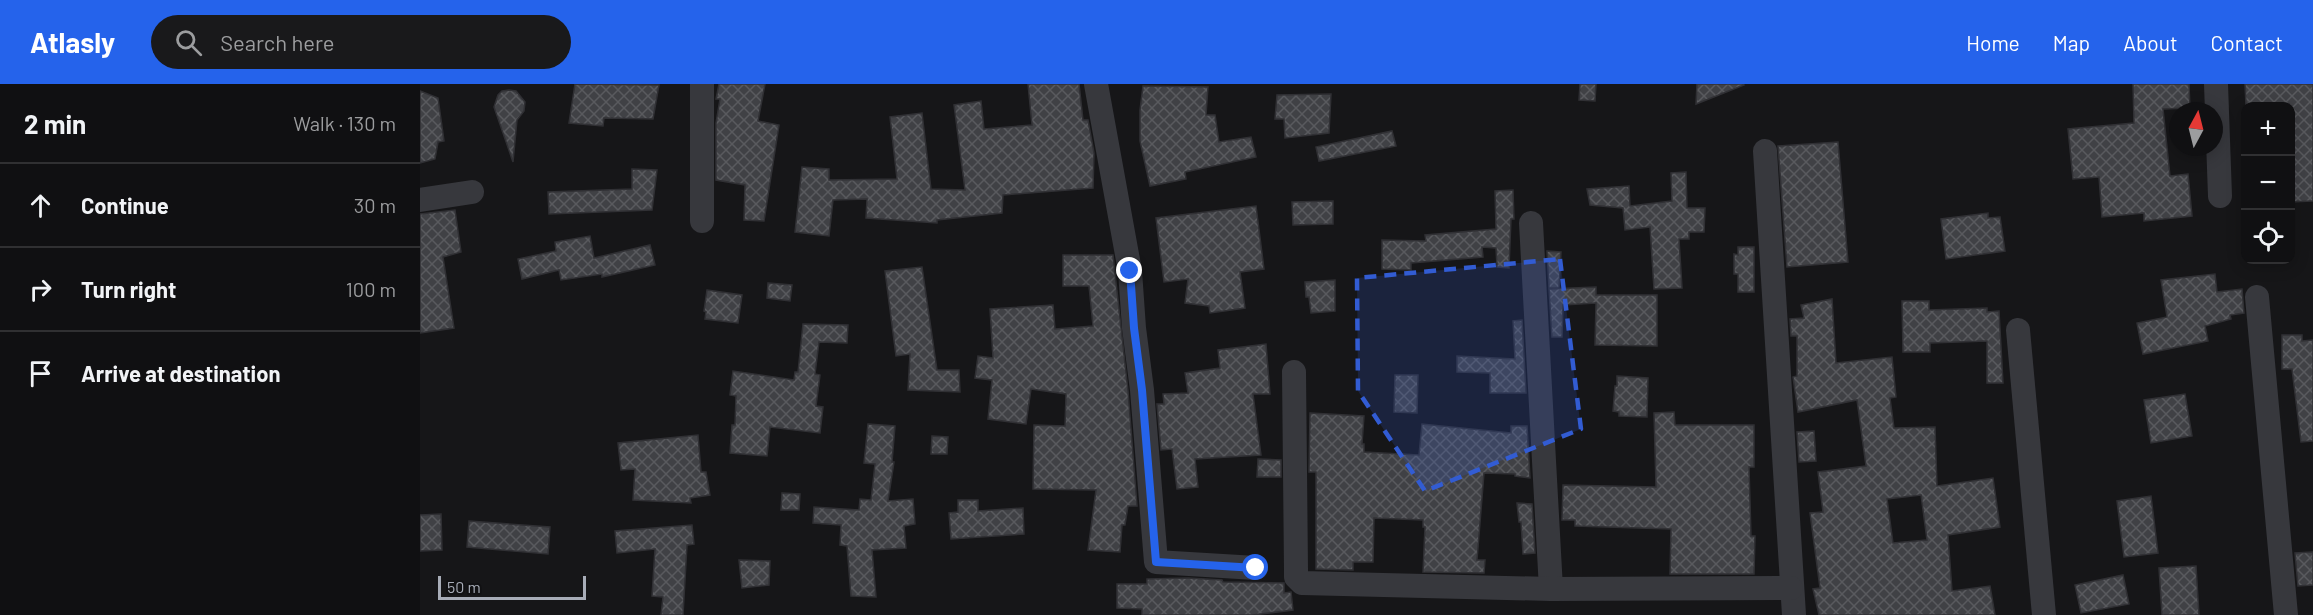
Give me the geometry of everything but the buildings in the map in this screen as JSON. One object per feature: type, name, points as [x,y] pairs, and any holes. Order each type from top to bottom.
[{"type":"street","points":[[702,84],[702,221]]},
{"type":"street","points":[[1096,84],[1130,271],[1156,562],[1256,568]]},
{"type":"street","points":[[2216,84],[2220,196]]},
{"type":"street","points":[[1765,151],[1794,615]]},
{"type":"street","points":[[420,200],[472,192]]},
{"type":"street","points":[[1531,223],[1551,589]]},
{"type":"street","points":[[2257,297],[2286,615]]},
{"type":"street","points":[[2018,330],[2044,615]]},
{"type":"street","points":[[1294,372],[1296,577],[1302,583],[1551,589],[1791,588]]},
{"type":"highlighted area","points":[[1560,259],[1581,429],[1425,491],[1358,391],[1357,278]]},
{"type":"route","points":[[1130,271],[1156,562],[1256,568]]}]
